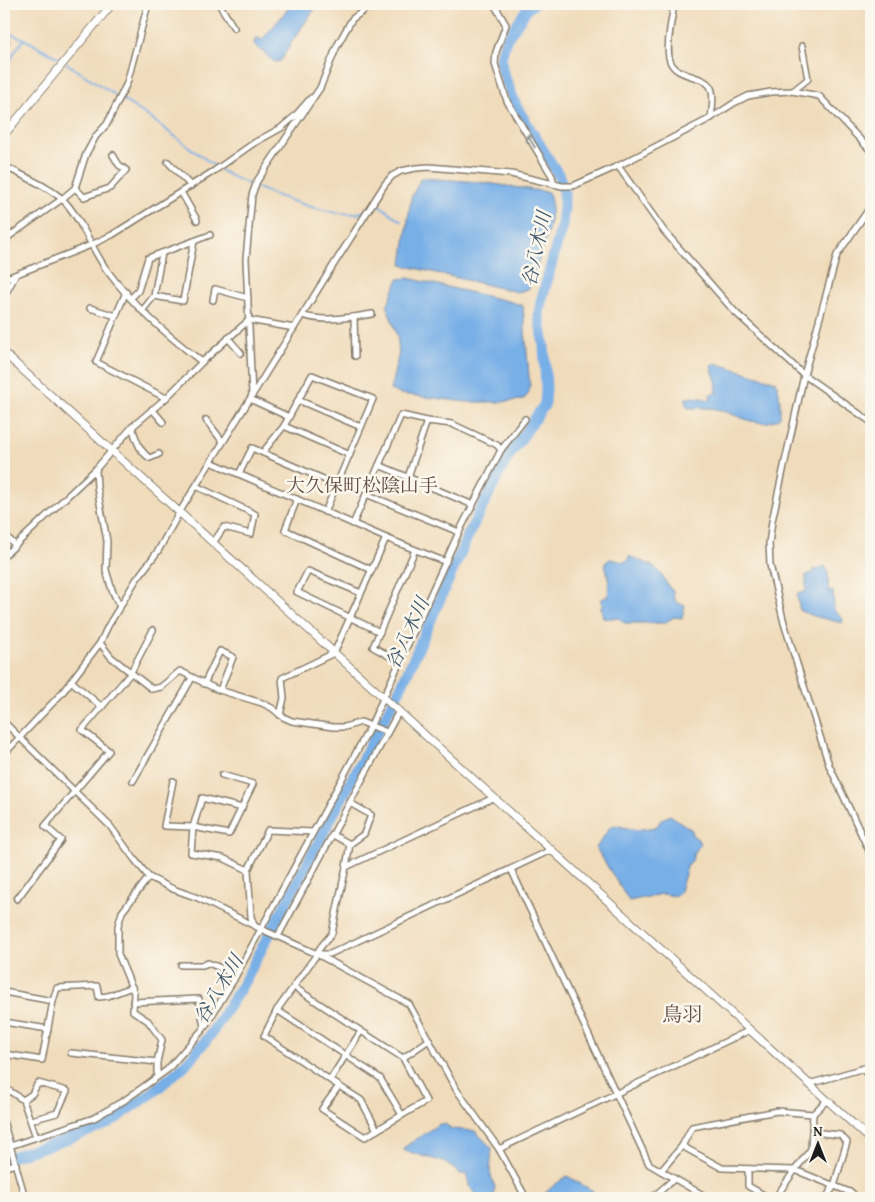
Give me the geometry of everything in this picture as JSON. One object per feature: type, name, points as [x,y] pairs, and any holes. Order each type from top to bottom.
[{"type":"street","points":[[4,135],[112,4]]},
{"type":"street","points":[[4,240],[75,188],[86,154],[96,136],[107,124],[127,83],[148,4]]},
{"type":"street","points":[[218,4],[234,28]]},
{"type":"street","points":[[251,397],[246,259],[254,189],[270,161],[320,88],[337,46],[352,19],[373,4]]},
{"type":"street","points":[[494,4],[506,25],[496,52],[495,64],[507,101],[552,176],[554,184]]},
{"type":"street","points":[[674,4],[668,53],[670,62],[675,69],[693,76],[709,86],[712,91],[712,118]]},
{"type":"street","points":[[792,91],[808,79],[802,46]]},
{"type":"street","points":[[4,279],[112,235],[191,186],[254,143],[282,128],[320,88]]},
{"type":"street","points":[[4,754],[62,693],[100,643],[136,580],[158,551],[179,512],[366,213],[385,184],[396,173],[416,168],[465,169],[511,174],[562,186],[573,186],[618,166],[712,118],[748,96],[792,91],[819,96],[871,151]]},
{"type":"street","points":[[75,188],[84,196],[110,188],[126,170],[118,165],[113,154]]},
{"type":"street","points":[[168,162],[191,186]]},
{"type":"street","points":[[4,166],[62,199],[71,208],[106,269],[130,298],[160,329],[202,362]]},
{"type":"street","points":[[618,166],[654,218],[693,266],[736,312],[804,376],[871,422]]},
{"type":"street","points":[[181,192],[197,220]]},
{"type":"street","points":[[871,206],[838,255],[804,376],[772,521],[769,544],[770,565],[784,623],[829,766],[871,855]]},
{"type":"street","points":[[130,298],[138,291],[148,258],[210,235]]},
{"type":"street","points":[[154,296],[183,301],[194,241]]},
{"type":"street","points":[[142,311],[154,296],[162,253]]},
{"type":"street","points":[[4,297],[14,276]]},
{"type":"street","points":[[213,300],[216,289],[248,298]]},
{"type":"street","points":[[126,292],[96,362],[166,398]]},
{"type":"street","points":[[90,308],[116,316]]},
{"type":"street","points":[[302,315],[312,319],[329,319],[372,314]]},
{"type":"street","points":[[354,317],[355,356]]},
{"type":"street","points":[[249,320],[294,328]]},
{"type":"street","points":[[4,556],[96,469],[132,427],[166,398],[202,362],[249,320]]},
{"type":"street","points":[[228,338],[241,353]]},
{"type":"street","points":[[4,353],[871,1140]]},
{"type":"street","points":[[263,452],[284,426],[312,375],[373,399],[326,512]]},
{"type":"street","points":[[251,397],[289,417]]},
{"type":"street","points":[[298,400],[361,427]]},
{"type":"street","points":[[152,409],[163,422]]},
{"type":"street","points":[[353,524],[401,415],[452,424],[497,445],[501,450]]},
{"type":"street","points":[[4,1148],[94,1118],[125,1100],[167,1070],[204,1028],[232,981],[371,724],[459,532],[501,450],[525,418]]},
{"type":"street","points":[[206,420],[223,442]]},
{"type":"street","points":[[408,477],[427,421]]},
{"type":"street","points":[[284,426],[350,455]]},
{"type":"street","points":[[132,427],[141,450],[147,457],[150,458],[159,454]]},
{"type":"street","points":[[240,474],[252,448],[337,485]]},
{"type":"street","points":[[211,462],[446,562]]},
{"type":"street","points":[[379,465],[473,505]]},
{"type":"street","points":[[96,469],[97,487],[107,541],[106,570],[120,608]]},
{"type":"street","points":[[196,486],[255,514],[251,534],[224,528],[213,543]]},
{"type":"street","points":[[366,494],[459,532]]},
{"type":"street","points":[[297,500],[285,530],[372,570]]},
{"type":"street","points":[[4,534],[15,545]]},
{"type":"street","points":[[280,715],[284,698],[282,678],[334,653],[386,538]]},
{"type":"street","points":[[400,662],[373,647],[415,550]]},
{"type":"street","points":[[361,593],[308,570],[297,592],[380,632]]},
{"type":"street","points":[[17,899],[61,840],[45,826],[109,751],[82,730],[130,674],[153,630]]},
{"type":"street","points":[[100,643],[111,657],[130,674],[152,689],[161,687],[180,671],[204,684],[262,703],[292,721],[333,727],[345,727],[361,722],[371,724],[387,732]]},
{"type":"street","points":[[204,684],[220,651],[234,657],[220,690]]},
{"type":"street","points":[[133,781],[192,678]]},
{"type":"street","points":[[70,681],[102,707]]},
{"type":"street","points":[[278,936],[399,712]]},
{"type":"street","points":[[4,722],[110,826],[149,877],[317,954],[409,1004],[456,1089],[500,1149],[526,1198]]},
{"type":"street","points":[[173,781],[164,826],[193,827],[230,834],[253,784],[222,775]]},
{"type":"street","points":[[242,808],[202,798],[193,827],[191,852],[223,858],[248,870]]},
{"type":"street","points":[[346,867],[493,798]]},
{"type":"street","points":[[350,802],[371,815],[364,834],[350,844],[332,933],[329,939],[318,949],[317,954],[277,1010],[264,1036],[361,1100],[377,1130]]},
{"type":"street","points":[[254,926],[251,917],[248,870],[268,830],[313,832]]},
{"type":"street","points":[[333,835],[350,844]]},
{"type":"street","points":[[317,954],[330,954],[551,850]]},
{"type":"street","points":[[511,869],[615,1094],[650,1164],[674,1180],[708,1198]]},
{"type":"street","points":[[149,877],[122,912],[118,926],[118,954],[134,993],[133,1011],[148,1021],[162,1040],[157,1062],[157,1077]]},
{"type":"street","points":[[181,965],[208,963],[226,970],[232,981]]},
{"type":"street","points":[[4,1054],[42,1060],[57,988],[97,986],[99,997],[132,988]]},
{"type":"street","points":[[294,987],[403,1058],[426,1102],[365,1137],[322,1109],[339,1086]]},
{"type":"street","points":[[4,992],[53,1001]]},
{"type":"street","points":[[133,1002],[199,999],[204,1028]]},
{"type":"street","points":[[277,1010],[380,1078],[402,1115]]},
{"type":"street","points":[[4,1022],[48,1029]]},
{"type":"street","points":[[500,1149],[750,1030]]},
{"type":"street","points":[[330,1080],[361,1031]]},
{"type":"street","points":[[403,1058],[430,1040]]},
{"type":"street","points":[[71,1053],[157,1062]]},
{"type":"street","points":[[809,1084],[871,1066]]},
{"type":"street","points":[[862,1069],[871,1078]]},
{"type":"street","points":[[23,1100],[32,1094],[38,1083],[67,1091],[57,1112],[31,1120]]},
{"type":"street","points":[[4,1087],[23,1100],[36,1137]]},
{"type":"street","points":[[775,1198],[811,1150],[814,1114],[827,1100]]},
{"type":"street","points":[[661,1171],[682,1146],[692,1127],[777,1111],[814,1114]]},
{"type":"street","points":[[4,1124],[25,1198]]},
{"type":"street","points":[[812,1132],[840,1135],[846,1142],[834,1186],[826,1198]]},
{"type":"street","points":[[682,1146],[722,1168],[795,1170],[852,1193],[857,1198]]},
{"type":"street","points":[[4,1167],[16,1164]]},
{"type":"street","points":[[748,1169],[748,1186],[769,1198]]},
{"type":"street","points":[[652,1198],[674,1180]]},
{"type":"green space","points":[[788,4],[865,4],[793,11]]},
{"type":"water","points":[[292,4],[322,5],[321,7],[316,7],[281,61],[274,62],[254,42],[256,38],[263,39]]},
{"type":"water","points":[[421,178],[480,182],[548,192],[551,201],[549,225],[529,289],[517,292],[402,265],[411,198]]},
{"type":"water","points":[[408,278],[523,306],[530,388],[527,396],[522,400],[466,402],[400,394],[390,390],[399,353],[397,335],[387,306],[398,279]]},
{"type":"water","points":[[715,363],[775,381],[779,394],[780,417],[766,423],[750,421],[716,409],[688,408],[686,398],[694,397],[711,400],[710,394],[719,392],[716,390],[717,384],[711,366]]},
{"type":"water","points":[[629,556],[658,570],[673,591],[676,601],[679,604],[685,605],[682,618],[674,617],[664,623],[624,623],[617,618],[603,618],[601,607],[603,604],[600,601],[608,596],[609,583],[605,563],[610,559],[624,562],[628,560]]},
{"type":"water","points":[[825,566],[828,575],[829,592],[833,591],[834,610],[843,619],[842,623],[800,611],[797,596],[799,592],[804,593],[806,589],[806,575],[813,573],[813,569],[816,570]]},
{"type":"water","points":[[670,815],[692,830],[692,835],[698,839],[700,844],[692,861],[688,864],[680,891],[676,896],[662,894],[629,901],[596,848],[610,827],[615,825],[636,830],[656,827],[662,819]]},
{"type":"water","points":[[439,1124],[445,1124],[452,1129],[475,1131],[492,1148],[490,1173],[495,1187],[493,1198],[480,1198],[469,1186],[467,1174],[461,1174],[444,1162],[405,1151],[403,1148]]},
{"type":"water","points":[[567,1176],[593,1191],[597,1198],[540,1198]]},
{"type":"waterway","name":"谷八木川","points":[[4,1159],[59,1142],[109,1123],[151,1094],[184,1066],[209,1037],[243,984],[402,685],[471,529],[506,460],[545,404],[544,346],[539,315],[562,225],[564,192],[559,176],[517,108],[502,70],[501,58],[506,40],[527,9],[533,4]]},
{"type":"waterway","points":[[4,31],[24,39],[62,60]]},
{"type":"waterway","points":[[4,75],[14,53],[24,39]]},
{"type":"waterway","points":[[66,63],[149,117],[216,167]]},
{"type":"waterway","points":[[220,170],[249,185],[314,208],[353,214],[365,211]]},
{"type":"waterway","points":[[372,208],[379,205],[401,221]]},
{"type":"district","name":"大久保町松陰山手","points":[[362,485]]},
{"type":"district","name":"鳥羽","points":[[682,1013]]}]
